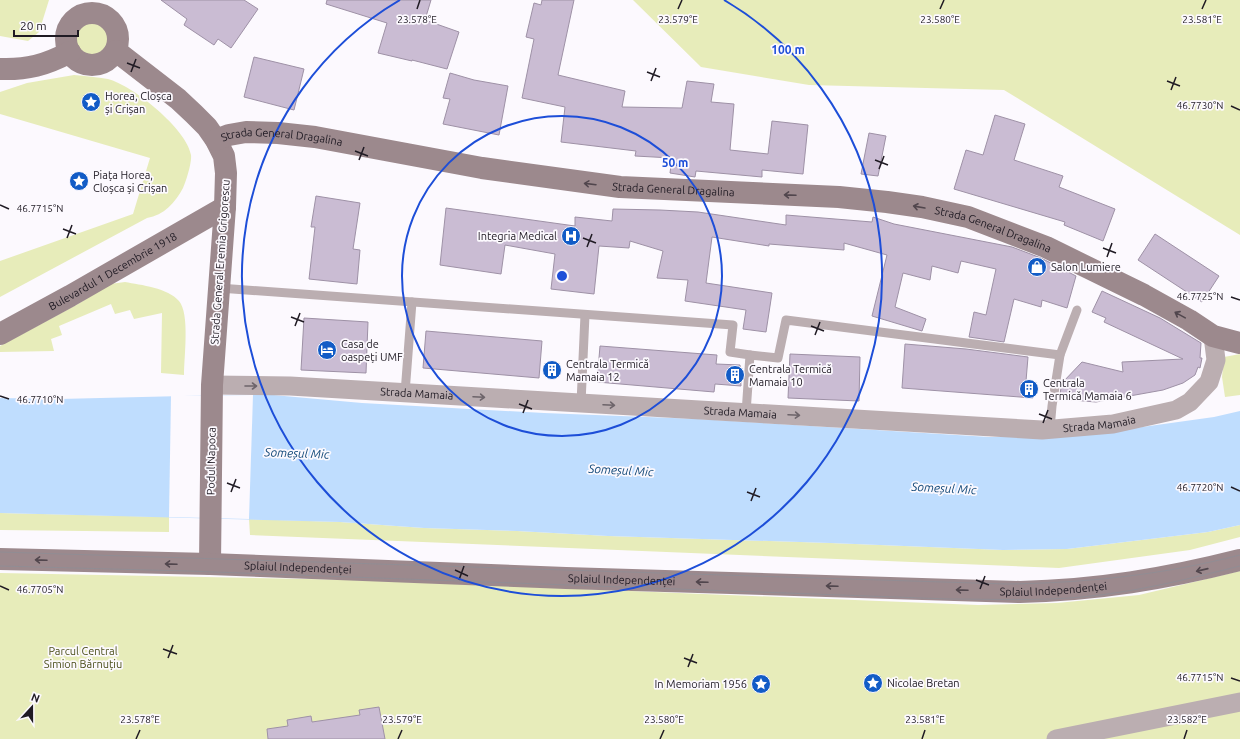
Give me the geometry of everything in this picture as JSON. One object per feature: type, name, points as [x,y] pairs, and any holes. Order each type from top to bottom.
[{"type":"main road","points":[[90,7],[108,18],[113,23],[117,30],[118,44],[116,51],[103,63],[95,65],[78,62],[70,52],[66,41],[69,26],[80,16],[87,14],[90,7]]},
{"type":"main road","name":"Strada General Dragalina","points":[[116,51],[178,99],[207,126],[216,140],[229,135],[246,132],[278,133],[315,137],[482,168],[620,187],[839,197],[922,207],[968,217],[1046,247],[1144,295],[1189,320],[1213,336],[1240,342]]},
{"type":"main road","points":[[0,69],[21,69],[32,67],[53,61],[70,52]]},
{"type":"main road","name":"Strada General Eremia Grigorescu","points":[[212,393],[226,173],[224,156],[216,140]]},
{"type":"main road","name":"Bulevardul 1 Decembrie 1918","points":[[0,334],[70,296],[225,207]]},
{"type":"main road","name":"Podul Napoca","points":[[210,564],[212,393]]},
{"type":"main road","name":"Splaiul Independenței","points":[[0,559],[210,564],[574,579],[1020,592],[1063,591],[1130,584],[1204,570],[1240,560]]},
{"type":"street","name":"Strada Mamaia","points":[[212,393],[290,386],[1050,429],[1113,424],[1176,410],[1190,402],[1209,382],[1216,360],[1213,336]]},
{"type":"street","points":[[1056,739],[1240,702]]},
{"type":"lane","points":[[219,288],[733,326],[730,352],[778,358],[786,320],[1060,355]]},
{"type":"lane","points":[[406,393],[412,302]]},
{"type":"lane","points":[[1050,429],[1060,355],[1077,310]]},
{"type":"lane","points":[[581,403],[585,315]]},
{"type":"lane","points":[[746,413],[750,355]]},
{"type":"green space","points":[[0,0],[49,0],[39,32],[28,41],[0,36]]},
{"type":"green space","points":[[633,0],[1240,0],[1240,235],[1004,90],[809,85],[701,67]]},
{"type":"green space","points":[[95,22],[102,24],[107,29],[109,39],[107,49],[102,54],[89,56],[82,54],[77,49],[75,36],[77,29],[82,24]]},
{"type":"green space","points":[[74,75],[108,79],[118,83],[144,99],[169,121],[180,133],[191,155],[190,167],[186,181],[176,199],[164,211],[147,218],[0,297],[0,261],[133,214],[150,158],[0,114],[0,92],[27,83]]},
{"type":"green space","points":[[125,282],[161,290],[179,301],[182,307],[185,325],[184,375],[161,373],[162,313],[134,319],[130,310],[115,314],[111,304],[59,326],[62,335],[51,339],[54,351],[0,352],[0,346],[78,304],[110,284]]},
{"type":"green space","points":[[1240,354],[1240,395],[1225,397],[1222,377],[1224,357]]},
{"type":"green space","points":[[0,513],[169,517],[169,532],[0,530]]},
{"type":"green space","points":[[249,519],[340,522],[424,528],[608,536],[1003,550],[1067,549],[1208,532],[1240,525],[1240,537],[1190,550],[1059,568],[250,535]]},
{"type":"green space","name":"Parcul Central Simion Bărnuțiu","points":[[1240,571],[1240,739],[0,739],[0,573],[356,580],[978,605],[1057,603],[1139,595]]},
{"type":"water","name":"Someșul Mic","points":[[262,394],[362,403],[544,413],[698,419],[989,437],[1043,437],[1092,434],[1214,417],[1240,411],[1240,525],[1208,532],[1067,549],[1003,550],[608,536],[424,528],[340,522],[0,513],[0,398],[59,399]]},
{"type":"pier","points":[[253,395],[249,519],[169,517],[171,396]]},
{"type":"building","points":[[161,0],[244,0],[258,9],[231,48],[218,39],[214,45],[184,25],[187,19]]},
{"type":"building","points":[[327,0],[431,0],[425,20],[459,32],[447,69],[378,53],[387,23],[326,4]]},
{"type":"building","points":[[542,0],[574,0],[558,75],[625,91],[622,107],[682,108],[687,81],[714,84],[711,102],[734,104],[730,150],[768,154],[772,121],[808,125],[803,174],[762,170],[762,177],[696,171],[695,177],[670,173],[672,158],[635,156],[636,151],[561,142],[565,107],[522,98],[534,39],[526,37],[534,3],[541,5]]},
{"type":"building","points":[[254,57],[304,69],[294,110],[244,97]]},
{"type":"building","points":[[450,73],[474,80],[508,86],[499,135],[443,124],[450,99],[443,98]]},
{"type":"building","points":[[995,115],[1025,124],[1014,160],[1063,176],[1059,187],[1115,209],[1103,241],[1064,225],[1065,222],[954,189],[966,150],[983,155]]},
{"type":"building","points":[[869,133],[886,136],[878,176],[861,174]]},
{"type":"building","points":[[316,196],[360,203],[353,249],[360,250],[357,284],[309,279],[315,227],[311,227]]},
{"type":"building","points":[[446,208],[575,226],[575,217],[612,221],[613,209],[698,212],[786,225],[786,215],[872,222],[873,217],[894,224],[1012,247],[1041,258],[1076,276],[1067,308],[1042,300],[1041,307],[1014,299],[1004,342],[969,337],[974,312],[986,315],[996,269],[961,261],[958,273],[932,266],[930,280],[903,273],[895,307],[926,319],[922,331],[872,316],[887,255],[844,243],[844,250],[769,244],[769,246],[712,237],[706,283],[772,293],[766,332],[743,329],[746,310],[685,301],[688,280],[657,278],[663,251],[630,241],[629,248],[599,246],[594,294],[551,289],[555,254],[505,245],[501,274],[440,265]]},
{"type":"building","points":[[1155,234],[1219,276],[1202,302],[1138,260]]},
{"type":"building","points":[[1102,291],[1160,318],[1201,343],[1200,358],[1202,358],[1200,368],[1198,367],[1195,375],[1183,383],[1163,390],[1096,402],[1059,399],[1062,383],[1082,362],[1123,372],[1122,362],[1183,359],[1104,322],[1106,318],[1092,312]]},
{"type":"building","name":"Casa de oaspeți UMF","points":[[304,318],[368,322],[366,373],[301,370]]},
{"type":"building","points":[[426,331],[542,341],[539,378],[423,368]]},
{"type":"building","points":[[905,344],[966,349],[1028,357],[1026,381],[1033,381],[1033,398],[902,388]]},
{"type":"building","points":[[600,346],[717,355],[716,364],[740,365],[741,386],[715,384],[714,392],[597,382]]},
{"type":"building","points":[[790,354],[860,357],[859,401],[788,398]]},
{"type":"building","points":[[379,707],[385,739],[268,739],[267,729],[288,726],[287,720],[311,716],[312,722],[360,715],[359,710]]},
{"type":"tram line","points":[[0,552],[1006,584],[1065,582],[1124,577],[1182,568],[1240,555]]},
{"type":"tram line","points":[[0,566],[187,571],[949,599],[1016,600],[1082,597],[1122,592],[1240,566]]},
{"type":"place","name":"Horea, Cloșca și Crișan","points":[[91,102]]},
{"type":"place","name":"Piața Horea, Cloșca și Crișan","points":[[79,181]]},
{"type":"place","name":"Integria Medical","points":[[571,236]]},
{"type":"place","name":"Salon Lumiere","points":[[1037,267]]},
{"type":"place","name":"Casa de oaspeți UMF","points":[[327,350]]},
{"type":"place","name":"Centrala Termică Mamaia 12","points":[[552,370]]},
{"type":"place","name":"Centrala Termică Mamaia 10","points":[[735,375]]},
{"type":"place","name":"Centrala Termică Mamaia 6","points":[[1029,389]]},
{"type":"place","name":"Nicolae Bretan","points":[[873,683]]},
{"type":"place","name":"In Memoriam 1956","points":[[761,684]]}]
